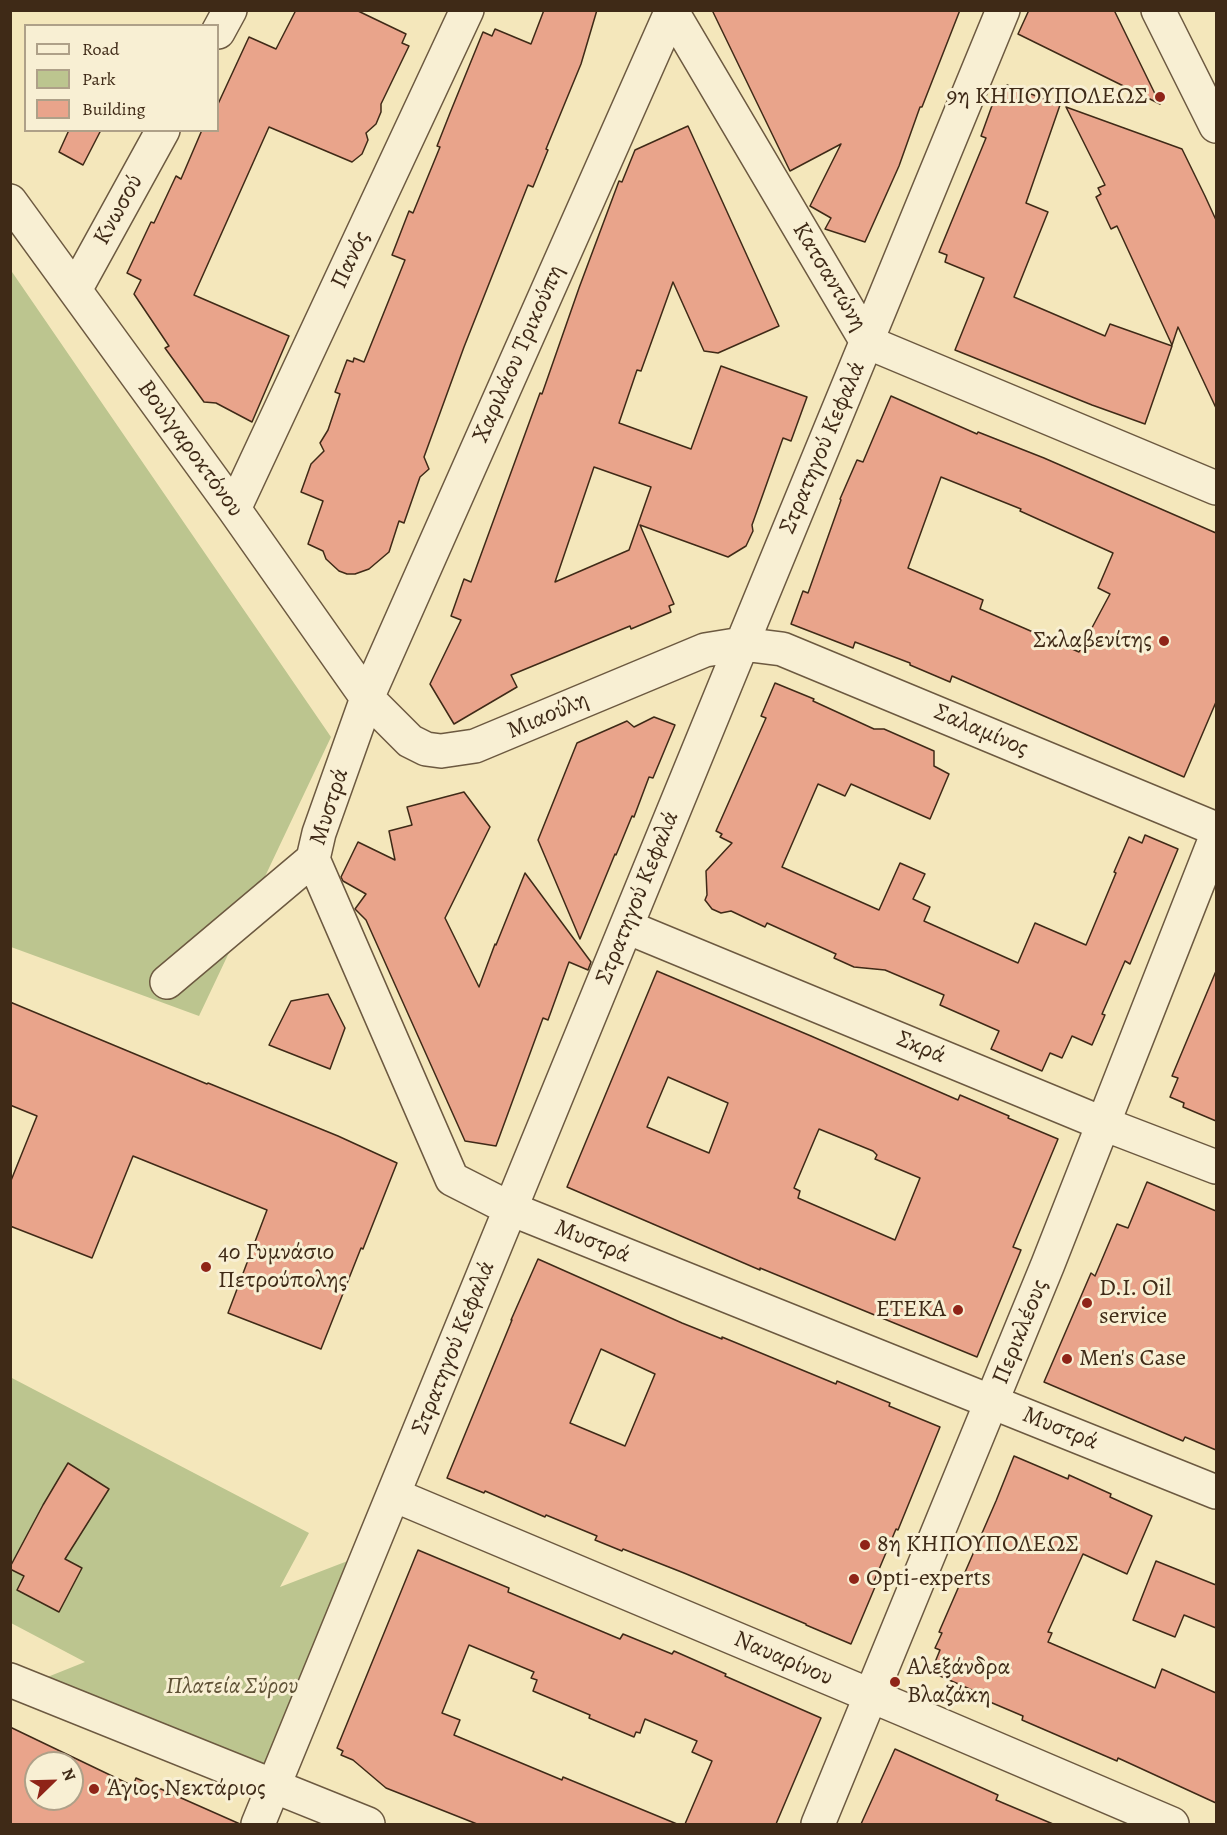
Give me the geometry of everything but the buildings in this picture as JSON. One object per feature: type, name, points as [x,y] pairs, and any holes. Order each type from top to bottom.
[{"type":"street","points":[[219,30],[230,10]]},
{"type":"street","name":"Πανός","points":[[234,509],[467,10]]},
{"type":"street","name":"Στρατηγού Κεφαλά","points":[[258,1824],[1003,10]]},
{"type":"street","points":[[1158,10],[1216,126]]},
{"type":"street","name":"Κατσαντώνη","points":[[672,11],[867,342],[1216,488]]},
{"type":"street","name":"Χαριλάου Τρικούπη","points":[[367,698],[672,11]]},
{"type":"street","name":"Κνωσού","points":[[75,290],[162,132]]},
{"type":"street","name":"Βουλγαροκτόνου","points":[[10,201],[234,509],[367,698]]},
{"type":"street","name":"Μιαούλη","points":[[367,698],[410,741],[426,749],[459,750],[475,746],[705,650],[742,644]]},
{"type":"street","name":"Σαλαμίνος","points":[[742,644],[782,649],[1216,829]]},
{"type":"street","name":"Μυστρά","points":[[367,698],[319,833],[313,859],[452,1179],[511,1209],[1216,1492]]},
{"type":"street","name":"Περικλέους","points":[[818,1824],[1048,1264],[1216,837]]},
{"type":"street","points":[[167,982],[313,859]]},
{"type":"street","name":"Σκρά","points":[[627,927],[1104,1124],[1216,1167]]},
{"type":"street","name":"Ναυαρίνου","points":[[394,1495],[1172,1824]]},
{"type":"street","points":[[10,1680],[368,1824]]},
{"type":"green space","points":[[10,269],[331,737],[199,1016],[11,947]]},
{"type":"green space","name":"Πλατεία Σύρου","points":[[10,1377],[309,1533],[280,1587],[371,1552],[274,1786],[25,1686],[85,1662],[11,1623]]},
{"type":"place","name":"9η ΚΗΠΟΥΠΟΛΕΩΣ","points":[[1160,97]]},
{"type":"place","name":"Σκλαβενίτης","points":[[1164,641]]},
{"type":"place","name":"4ο Γυμνάσιο Πετρούπολης","points":[[206,1267]]},
{"type":"place","name":"D.I. Oil service","points":[[1087,1303]]},
{"type":"place","name":"ΕΤΕΚΑ","points":[[958,1310]]},
{"type":"place","name":"Men's Case","points":[[1067,1359]]},
{"type":"place","name":"8η ΚΗΠΟΥΠΟΛΕΩΣ","points":[[865,1545]]},
{"type":"place","name":"Opti-experts","points":[[854,1579]]},
{"type":"place","name":"Αλεξάνδρα Βλαζάκη","points":[[895,1682]]},
{"type":"place","name":"Άγιος Νεκτάριος","points":[[94,1789]]}]
